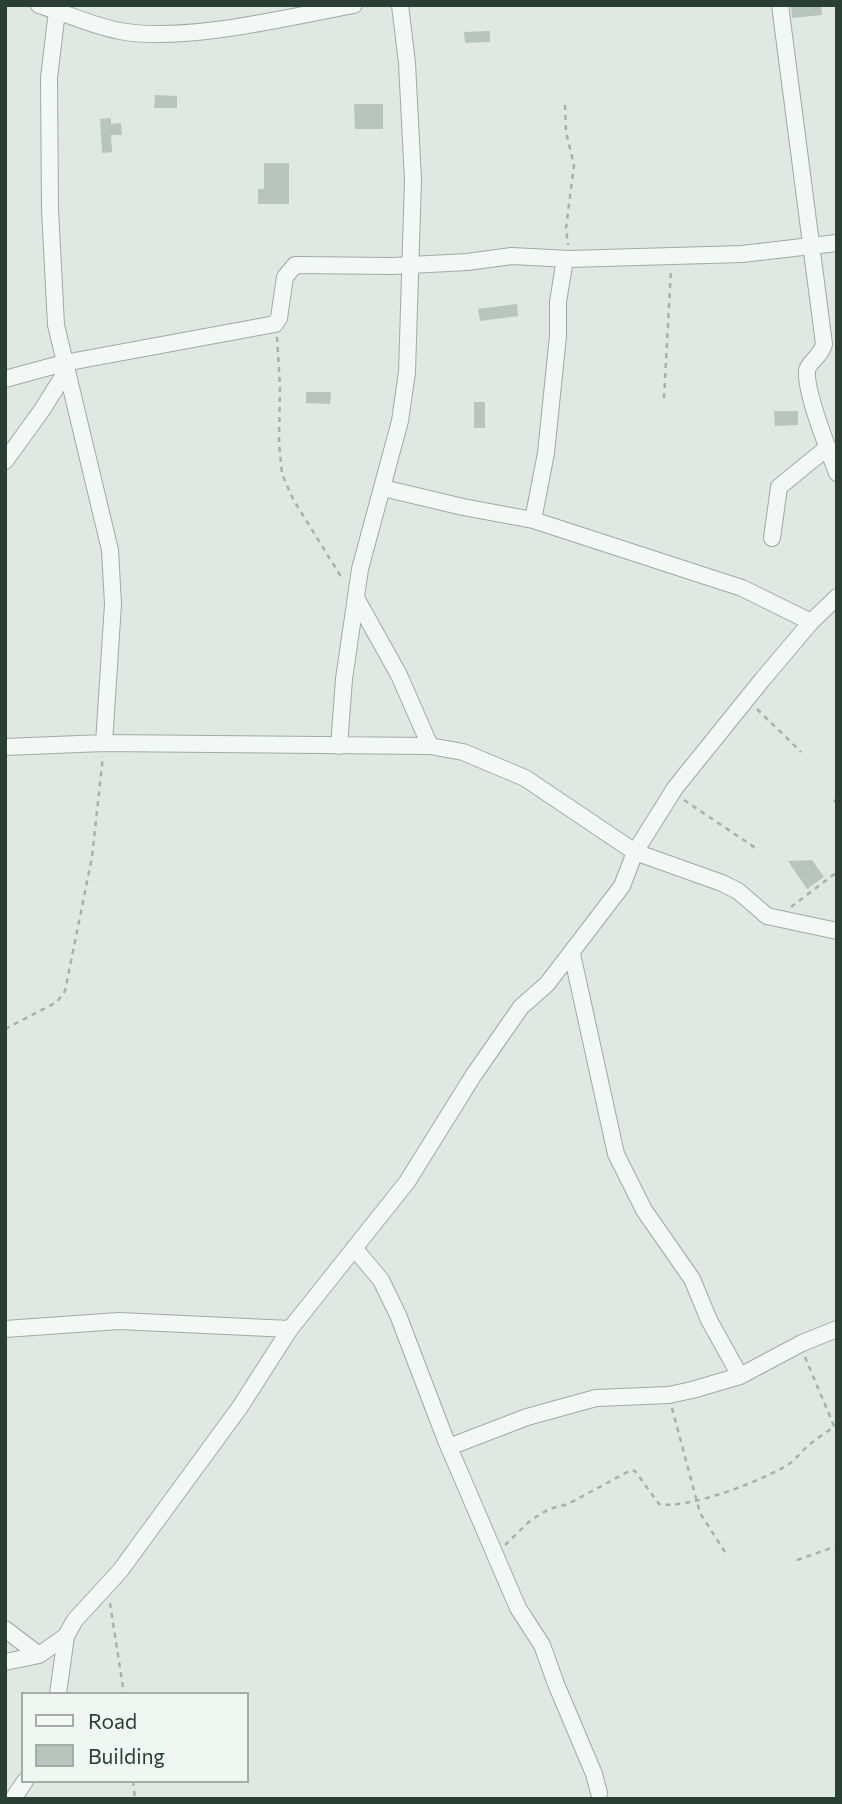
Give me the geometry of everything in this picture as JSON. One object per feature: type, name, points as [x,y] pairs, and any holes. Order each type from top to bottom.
[{"type":"street","points":[[39,5],[123,32],[164,33],[211,30],[354,5]]},
{"type":"street","points":[[340,746],[344,679],[360,569],[400,421],[407,372],[413,180],[410,102],[400,5]]},
{"type":"street","points":[[780,5],[824,344],[821,354],[808,367],[807,374],[815,410],[837,473]]},
{"type":"street","points":[[57,10],[49,78],[50,209],[56,325],[110,550],[113,604],[104,743]]},
{"type":"street","points":[[5,379],[275,324],[279,318],[285,277],[295,265],[412,265],[512,256],[567,258],[742,254],[837,243]]},
{"type":"street","points":[[533,520],[546,453],[558,336],[558,302],[567,258]]},
{"type":"street","points":[[5,461],[43,410],[66,366]]},
{"type":"street","points":[[772,537],[779,487],[828,447]]},
{"type":"street","points":[[383,488],[533,520],[742,588],[811,622]]},
{"type":"street","points":[[58,1692],[66,1636],[75,1620],[120,1572],[240,1407],[290,1329],[407,1182],[473,1076],[521,1007],[547,984],[622,886],[635,852],[673,792],[811,622],[837,597]]},
{"type":"street","points":[[356,598],[399,675],[430,746]]},
{"type":"street","points":[[5,747],[104,743],[430,746],[463,752],[525,778],[635,852],[738,891],[767,916],[837,931]]},
{"type":"street","points":[[572,954],[616,1154],[644,1210],[692,1279],[709,1320],[740,1376]]},
{"type":"street","points":[[354,1248],[381,1280],[398,1314],[449,1447],[518,1608],[542,1645],[594,1774],[599,1793]]},
{"type":"street","points":[[5,1329],[119,1321],[290,1329]]},
{"type":"street","points":[[449,1447],[527,1417],[596,1398],[669,1395],[740,1376],[798,1345],[837,1329]]},
{"type":"street","points":[[5,1629],[39,1655]]},
{"type":"street","points":[[5,1662],[39,1655],[66,1636]]},
{"type":"street","points":[[13,1799],[23,1783]]},
{"type":"path","points":[[565,105],[566,132],[574,165],[566,228],[567,258]]},
{"type":"path","points":[[664,398],[672,256]]},
{"type":"path","points":[[275,324],[279,360],[279,442],[282,474],[293,499],[356,598]]},
{"type":"path","points":[[747,699],[801,752]]},
{"type":"path","points":[[5,1029],[57,1002],[65,990],[92,857],[104,743]]},
{"type":"path","points":[[673,792],[757,849]]},
{"type":"path","points":[[777,918],[837,872]]},
{"type":"path","points":[[798,1345],[810,1365],[837,1433]]},
{"type":"path","points":[[669,1395],[700,1513],[725,1552]]},
{"type":"path","points":[[495,1555],[530,1521],[549,1509],[568,1504],[631,1470],[635,1471],[659,1504],[669,1506],[749,1484],[775,1472],[792,1462],[811,1443],[835,1426]]},
{"type":"path","points":[[797,1560],[837,1546]]},
{"type":"path","points":[[107,1586],[117,1632],[124,1692]]},
{"type":"building","points":[[791,5],[821,5],[822,15],[792,18]]},
{"type":"building","points":[[490,31],[490,42],[465,43],[464,32]]},
{"type":"building","points":[[155,95],[177,96],[177,108],[154,108]]},
{"type":"building","points":[[354,104],[383,104],[383,129],[355,129]]},
{"type":"building","points":[[111,118],[111,124],[121,123],[122,135],[111,135],[112,152],[102,153],[100,119]]},
{"type":"building","points":[[264,163],[289,163],[289,204],[258,204],[258,189],[264,189]]},
{"type":"building","points":[[517,304],[518,316],[480,321],[478,309]]},
{"type":"building","points":[[306,392],[331,392],[330,404],[306,403]]},
{"type":"building","points":[[474,402],[485,402],[485,428],[474,428]]},
{"type":"building","points":[[774,411],[798,411],[798,425],[775,426]]},
{"type":"building","points":[[812,860],[824,877],[807,889],[788,861]]}]
